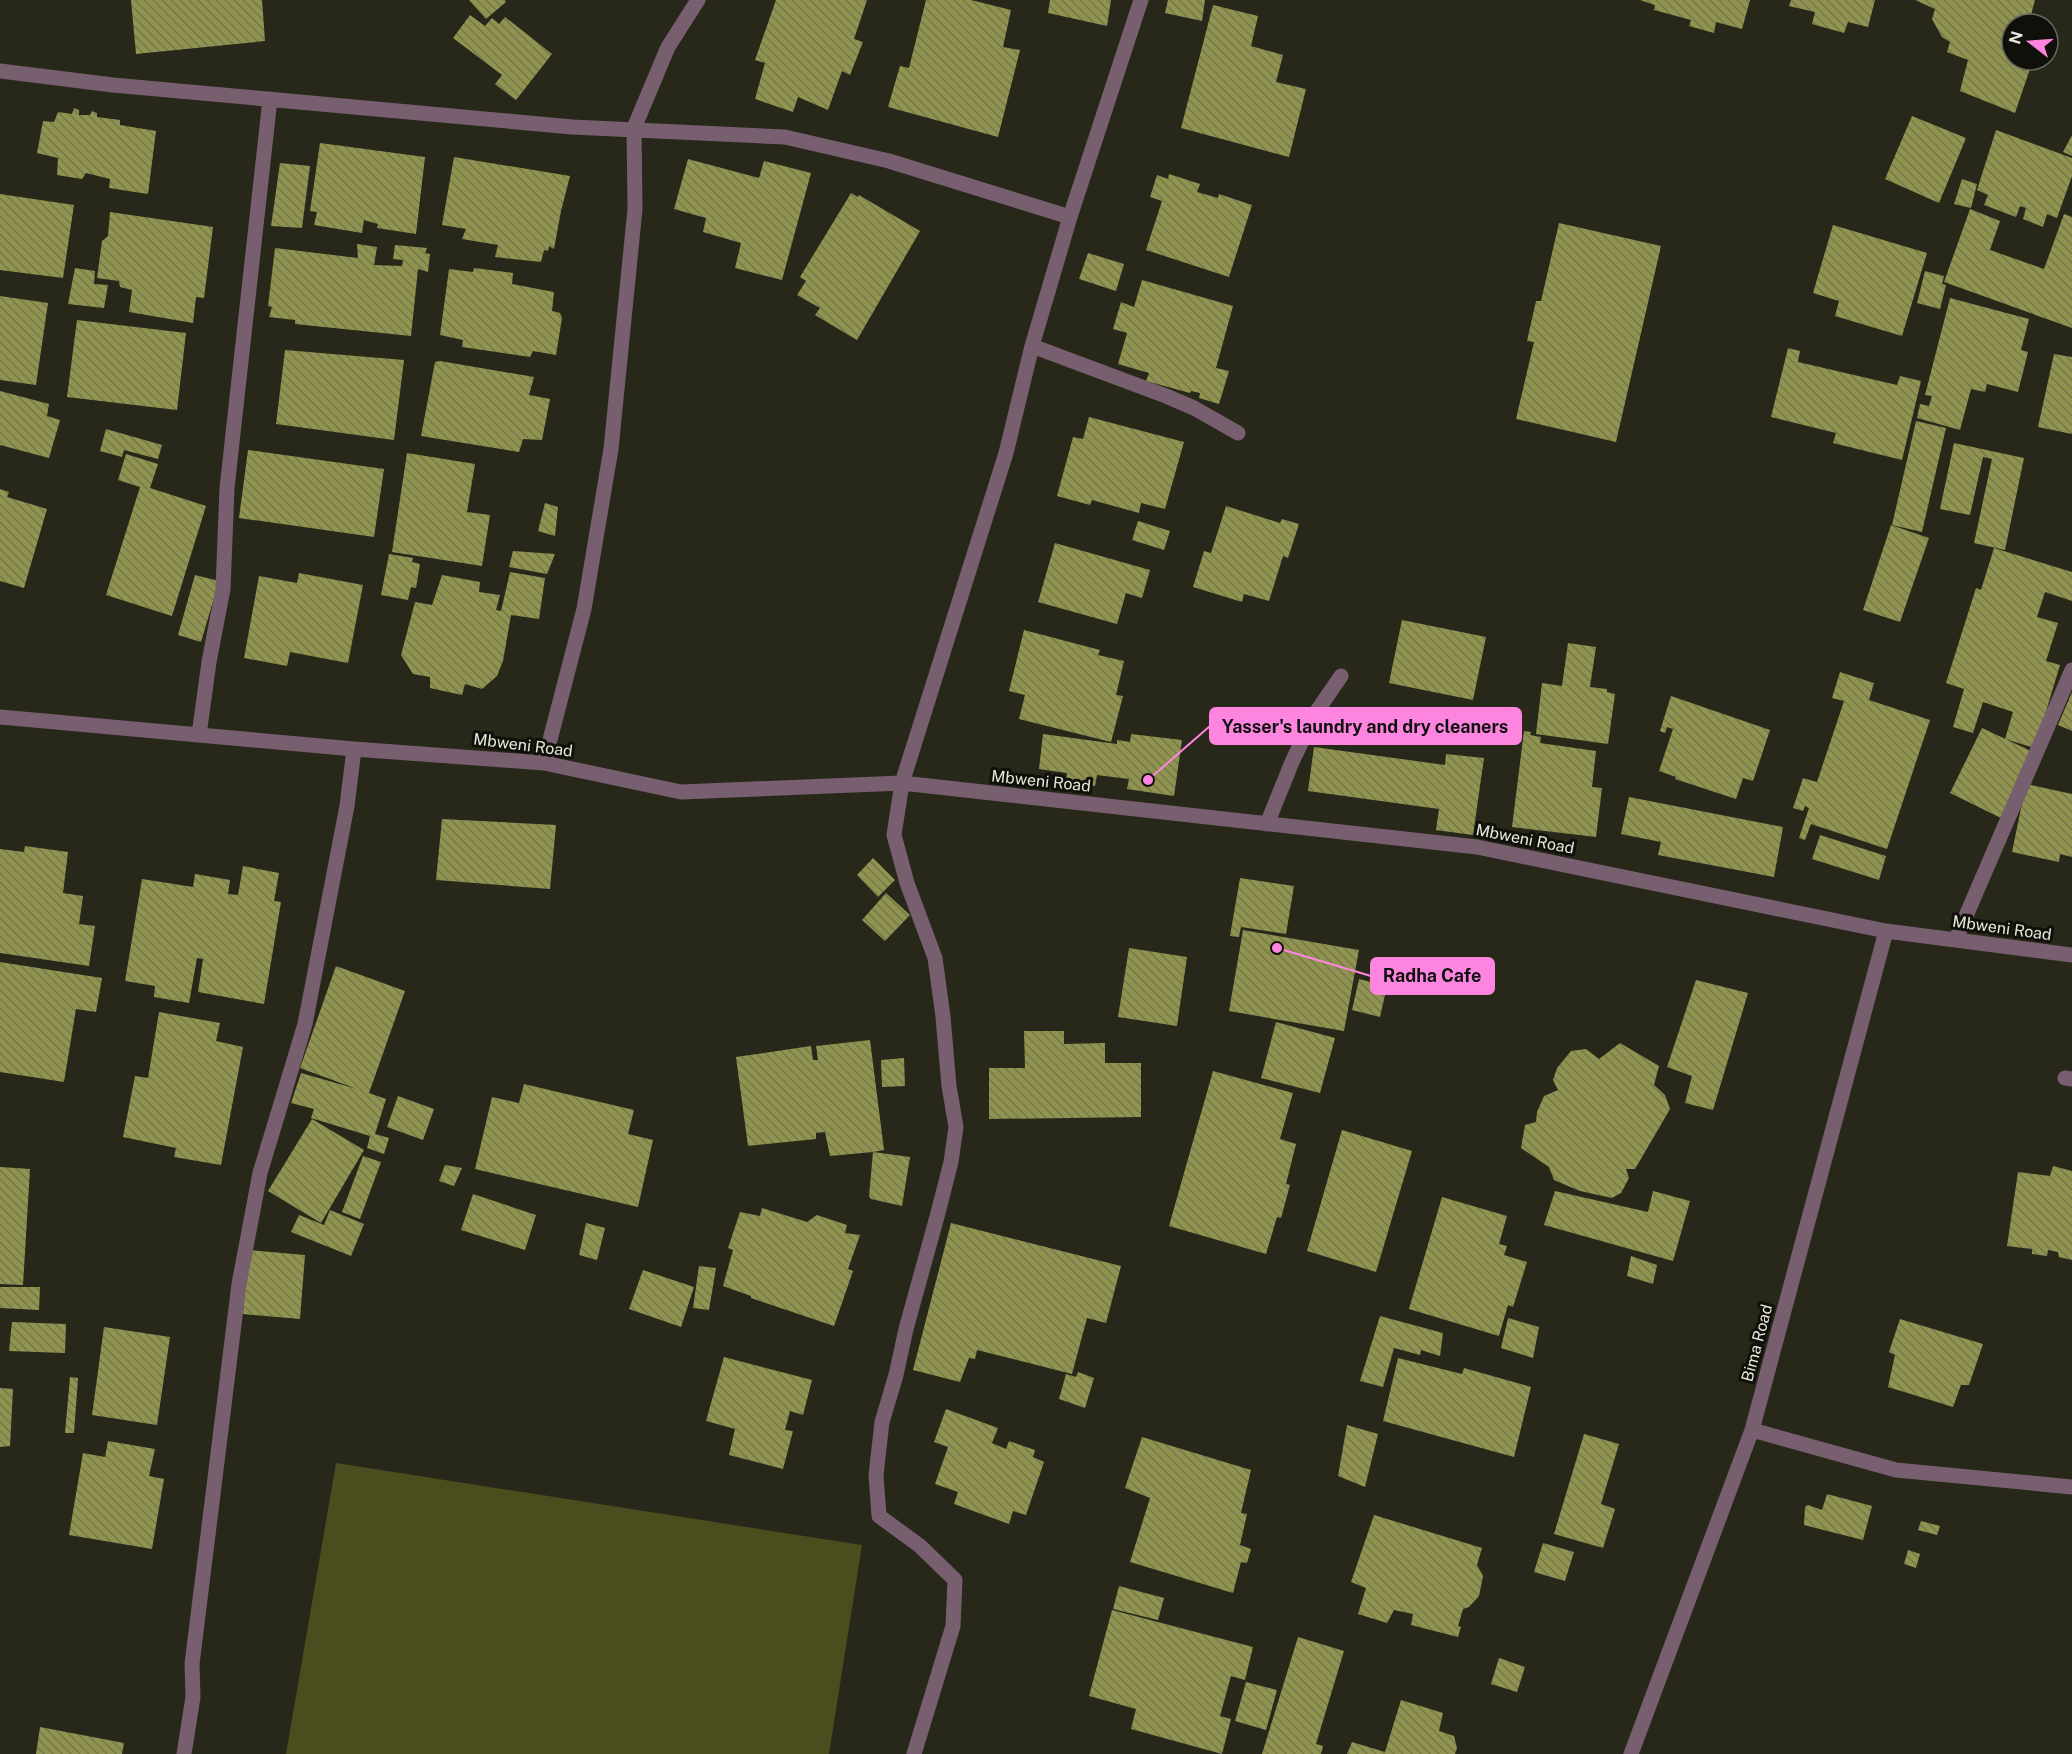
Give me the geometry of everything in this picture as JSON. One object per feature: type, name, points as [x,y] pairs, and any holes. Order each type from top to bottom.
[{"type":"street","points":[[544,762],[584,609],[611,449],[635,209],[634,128],[668,47],[698,0]]},
{"type":"street","points":[[914,1754],[953,1626],[955,1580],[920,1546],[879,1516],[876,1474],[882,1422],[951,1162],[956,1127],[934,958],[907,883],[894,835],[902,783],[1006,453],[1032,346],[1070,216],[1141,0]]},
{"type":"street","points":[[0,71],[113,85],[572,127],[634,128],[785,137],[889,160],[1070,216]]},
{"type":"street","points":[[199,735],[209,662],[223,589],[227,488],[270,99]]},
{"type":"street","points":[[1032,346],[1166,396],[1194,408],[1238,433]]},
{"type":"street","points":[[1956,939],[2072,670]]},
{"type":"street","points":[[1267,824],[1292,762],[1315,714],[1341,675]]},
{"type":"street","name":"Mbweni Road","points":[[0,717],[544,762],[681,792],[902,783],[1477,847],[1886,931],[2072,956]]},
{"type":"street","points":[[184,1754],[194,1697],[192,1664],[239,1284],[260,1173],[305,1024],[347,807],[354,748]]},
{"type":"street","name":"Bima Road","points":[[1631,1754],[1752,1430],[1886,931]]},
{"type":"street","points":[[1752,1430],[1896,1470],[2072,1487]]},
{"type":"green space","points":[[336,1463],[862,1545],[829,1754],[286,1754]]},
{"type":"building","points":[[131,0],[262,0],[265,41],[136,54]]},
{"type":"building","points":[[469,0],[505,0],[506,2],[486,19]]},
{"type":"building","points":[[776,0],[867,0],[854,39],[863,42],[850,75],[842,71],[828,110],[798,97],[793,112],[755,99],[765,63],[755,60]]},
{"type":"building","points":[[926,0],[971,0],[1011,10],[1003,47],[1020,50],[998,137],[888,107],[900,66],[909,68]]},
{"type":"building","points":[[1050,0],[1111,0],[1107,26],[1048,13]]},
{"type":"building","points":[[1168,0],[1205,0],[1202,21],[1165,13]]},
{"type":"building","points":[[1640,0],[1750,0],[1742,29],[1716,22],[1714,33],[1689,26],[1691,20],[1654,10],[1655,5]]},
{"type":"building","points":[[1791,0],[1875,0],[1868,27],[1848,22],[1844,33],[1812,24],[1815,12],[1789,6]]},
{"type":"building","points":[[1915,0],[2035,0],[2032,12],[2000,12],[2000,72],[2029,72],[2015,113],[1960,91],[1968,60],[1947,52],[1950,42],[1942,37],[1932,19],[1935,9]]},
{"type":"building","points":[[1213,5],[1258,16],[1251,46],[1283,55],[1276,82],[1306,89],[1289,157],[1181,128]]},
{"type":"building","points":[[470,15],[485,26],[492,18],[499,24],[505,17],[552,54],[516,100],[495,84],[502,75],[453,38]]},
{"type":"building","points":[[74,108],[79,110],[79,115],[90,115],[92,111],[97,113],[97,117],[120,120],[120,125],[156,131],[148,194],[109,188],[110,179],[86,173],[82,179],[57,175],[58,158],[37,153],[43,121],[54,122],[58,112],[72,114]]},
{"type":"building","points":[[1912,116],[1966,138],[1939,203],[1885,179]]},
{"type":"building","points":[[1996,130],[2072,158],[2072,176],[2057,218],[2047,214],[2043,227],[2023,219],[2026,208],[2020,206],[2016,217],[1984,205],[1988,195],[1977,190]]},
{"type":"building","points":[[2072,135],[2072,156],[2063,152]]},
{"type":"building","points":[[320,143],[425,157],[416,234],[377,228],[378,224],[364,220],[362,233],[314,225],[317,212],[310,211]]},
{"type":"building","points":[[454,157],[570,176],[554,249],[549,246],[548,251],[544,250],[541,262],[495,257],[498,245],[462,239],[466,229],[442,225]]},
{"type":"building","points":[[688,159],[759,178],[764,161],[811,173],[782,280],[735,268],[741,243],[703,232],[706,218],[674,209]]},
{"type":"building","points":[[280,163],[310,166],[302,228],[271,226]]},
{"type":"building","points":[[1169,174],[1200,184],[1197,192],[1218,198],[1219,194],[1252,205],[1229,277],[1146,250],[1162,201],[1150,197],[1157,175],[1168,179]]},
{"type":"building","points":[[1962,179],[1977,184],[1971,208],[1954,204]]},
{"type":"building","points":[[851,193],[858,197],[859,195],[920,231],[857,340],[815,315],[820,308],[797,295],[806,281],[800,277]]},
{"type":"building","points":[[0,194],[74,205],[63,278],[0,270]]},
{"type":"building","points":[[1970,209],[2000,221],[1990,250],[2044,269],[2064,214],[2072,217],[2072,328],[1944,282]]},
{"type":"building","points":[[110,212],[213,227],[204,298],[196,297],[193,323],[129,312],[132,290],[120,287],[119,281],[97,278],[102,241],[108,236]]},
{"type":"building","points":[[1559,223],[1661,246],[1616,442],[1516,419],[1534,342],[1527,341],[1536,301],[1541,301]]},
{"type":"building","points":[[1833,225],[1927,253],[1902,336],[1835,316],[1839,301],[1813,293]]},
{"type":"building","points":[[357,244],[377,247],[374,265],[402,266],[403,260],[393,259],[395,245],[427,248],[425,253],[430,254],[428,272],[418,269],[411,336],[295,324],[295,320],[269,317],[272,307],[268,306],[275,248],[358,258]]},
{"type":"building","points":[[1088,253],[1124,264],[1116,291],[1079,279]]},
{"type":"building","points":[[75,268],[95,271],[94,284],[108,285],[104,308],[68,304]]},
{"type":"building","points":[[474,268],[513,273],[512,284],[554,292],[552,311],[560,313],[562,318],[556,355],[533,351],[530,357],[462,347],[463,340],[440,335],[449,269],[473,272]]},
{"type":"building","points":[[1925,271],[1944,276],[1942,284],[1946,285],[1940,309],[1917,303]]},
{"type":"building","points":[[1142,280],[1233,306],[1216,368],[1229,371],[1219,404],[1199,398],[1200,393],[1191,391],[1190,393],[1146,381],[1149,373],[1118,364],[1127,333],[1113,329],[1121,302],[1134,307]]},
{"type":"building","points":[[0,296],[48,303],[36,385],[0,380]]},
{"type":"building","points":[[1950,298],[2029,319],[2021,350],[2028,352],[2018,392],[1987,384],[1985,392],[1971,389],[1960,430],[1917,418],[1920,404],[1929,406],[1932,396],[1925,395]]},
{"type":"building","points":[[77,320],[186,333],[177,410],[67,397]]},
{"type":"building","points":[[1788,348],[1800,351],[1798,362],[1897,385],[1900,376],[1921,381],[1902,460],[1833,443],[1836,433],[1771,417]]},
{"type":"building","points":[[285,350],[404,360],[394,440],[276,424]]},
{"type":"building","points":[[2054,354],[2072,357],[2072,434],[2038,427]]},
{"type":"building","points":[[435,362],[534,377],[529,395],[550,399],[542,440],[523,439],[519,452],[421,436]]},
{"type":"building","points":[[0,391],[49,404],[47,416],[60,420],[49,458],[0,445]]},
{"type":"building","points":[[1089,417],[1184,442],[1165,509],[1141,503],[1139,513],[1092,500],[1090,505],[1057,496],[1073,437],[1083,439]]},
{"type":"building","points":[[1916,421],[1946,428],[1922,532],[1892,525]]},
{"type":"building","points":[[106,429],[162,445],[158,459],[124,450],[122,457],[100,451]]},
{"type":"building","points":[[1954,443],[2024,458],[2005,550],[1974,543],[1992,459],[1983,457],[1970,515],[1940,509]]},
{"type":"building","points":[[248,450],[384,469],[374,537],[239,518]]},
{"type":"building","points":[[407,453],[475,464],[467,512],[490,515],[482,566],[392,552]]},
{"type":"building","points":[[126,454],[158,464],[150,488],[206,506],[172,616],[106,595],[140,487],[118,480]]},
{"type":"building","points":[[0,489],[9,492],[7,497],[47,509],[24,588],[0,581]]},
{"type":"building","points":[[545,503],[558,507],[555,536],[538,531]]},
{"type":"building","points":[[1226,506],[1280,523],[1282,519],[1299,524],[1288,558],[1283,556],[1269,601],[1244,594],[1242,602],[1193,587],[1204,551],[1211,553]]},
{"type":"building","points":[[1138,521],[1170,531],[1164,550],[1132,540]]},
{"type":"building","points":[[1891,525],[1929,538],[1900,622],[1863,610]]},
{"type":"building","points":[[1055,543],[1150,570],[1142,598],[1126,593],[1117,624],[1038,602]]},
{"type":"building","points":[[1994,548],[2072,572],[2072,601],[2045,592],[2037,617],[2058,623],[2046,661],[2060,665],[2035,748],[2005,739],[2013,712],[1983,702],[1973,733],[1953,727],[1964,689],[1946,683],[1976,588],[1981,590]]},
{"type":"building","points":[[513,551],[555,554],[547,574],[509,567]]},
{"type":"building","points":[[389,554],[413,558],[412,562],[420,564],[416,588],[411,587],[408,600],[381,595]]},
{"type":"building","points":[[510,572],[545,578],[539,619],[511,615],[503,661],[497,676],[482,689],[465,684],[462,695],[430,688],[430,677],[413,674],[401,655],[415,602],[432,605],[442,575],[480,582],[479,592],[500,595],[496,610],[501,611]]},
{"type":"building","points":[[299,573],[363,585],[348,663],[290,652],[287,666],[244,658],[259,576],[297,583]]},
{"type":"building","points":[[195,575],[219,581],[201,642],[178,635]]},
{"type":"building","points":[[1402,620],[1486,637],[1473,700],[1389,683]]},
{"type":"building","points":[[1024,630],[1100,650],[1098,655],[1124,661],[1116,695],[1123,696],[1111,742],[1019,719],[1025,695],[1009,691]]},
{"type":"building","points":[[1568,643],[1596,647],[1590,687],[1607,689],[1607,692],[1615,694],[1608,744],[1536,734],[1542,683],[1562,686]]},
{"type":"building","points":[[1840,672],[1874,683],[1869,700],[1930,720],[1887,849],[1811,824],[1805,840],[1799,838],[1809,808],[1805,806],[1803,811],[1793,808],[1803,778],[1817,782],[1844,701],[1832,698]]},
{"type":"building","points":[[2072,692],[2072,731],[2058,725]]},
{"type":"building","points":[[1671,696],[1770,730],[1753,781],[1743,778],[1736,799],[1675,779],[1676,777],[1659,771],[1673,729],[1667,727],[1665,733],[1660,731]]},
{"type":"building","points":[[1982,728],[2033,752],[2001,818],[1950,793]]},
{"type":"building","points":[[1524,731],[1541,737],[1540,743],[1596,751],[1592,787],[1602,788],[1596,837],[1512,827]]},
{"type":"building","points":[[1043,734],[1117,744],[1117,740],[1130,742],[1131,734],[1182,740],[1174,796],[1127,789],[1129,779],[1097,775],[1095,786],[1066,782],[1067,773],[1039,769]]},
{"type":"building","points":[[1314,747],[1445,765],[1446,754],[1484,758],[1473,835],[1436,830],[1439,809],[1308,791]]},
{"type":"building","points":[[2026,784],[2072,794],[2072,857],[2060,854],[2059,862],[2012,852]]},
{"type":"building","points":[[1629,797],[1783,827],[1774,877],[1658,855],[1661,842],[1621,834]]},
{"type":"building","points":[[442,819],[556,825],[550,889],[436,880]]},
{"type":"building","points":[[1820,835],[1886,856],[1879,880],[1812,859]]},
{"type":"building","points":[[25,846],[68,852],[63,893],[83,896],[79,924],[95,926],[89,966],[0,953],[0,849],[24,852]]},
{"type":"building","points":[[873,858],[895,880],[878,897],[857,875]]},
{"type":"building","points":[[243,866],[279,873],[274,901],[281,902],[264,1004],[198,992],[203,959],[197,958],[189,1003],[154,997],[155,986],[125,981],[142,879],[193,887],[195,874],[230,880],[228,894],[238,895]]},
{"type":"building","points":[[1240,878],[1294,886],[1286,934],[1241,927],[1239,937],[1230,936]]},
{"type":"building","points":[[886,893],[910,915],[885,941],[862,920]]},
{"type":"building","points":[[1243,930],[1359,950],[1344,1031],[1229,1011]]},
{"type":"building","points":[[1129,948],[1187,957],[1177,1026],[1118,1017]]},
{"type":"building","points":[[0,962],[102,978],[96,1012],[76,1009],[64,1082],[0,1072]]},
{"type":"building","points":[[336,966],[405,991],[369,1093],[386,1099],[375,1134],[389,1138],[384,1154],[367,1148],[370,1136],[311,1118],[314,1109],[291,1103],[301,1073],[357,1089],[300,1068]]},
{"type":"building","points":[[1359,979],[1387,986],[1380,1017],[1352,1010]]},
{"type":"building","points":[[1696,980],[1748,993],[1713,1110],[1685,1103],[1692,1076],[1667,1067]]},
{"type":"building","points":[[159,1012],[220,1023],[216,1041],[243,1047],[221,1165],[174,1157],[176,1148],[123,1137],[135,1076],[148,1078]]},
{"type":"building","points":[[1276,1022],[1335,1038],[1320,1093],[1261,1078]]},
{"type":"building","points":[[1024,1031],[1064,1031],[1064,1044],[1105,1043],[1105,1063],[1141,1063],[1141,1117],[989,1119],[989,1068],[1025,1068]]},
{"type":"building","points":[[870,1040],[884,1150],[830,1156],[825,1132],[816,1133],[816,1139],[748,1146],[736,1057],[811,1046],[813,1060],[818,1060],[816,1046]]},
{"type":"building","points":[[1620,1043],[1659,1066],[1654,1085],[1665,1095],[1670,1109],[1635,1169],[1626,1169],[1629,1178],[1621,1193],[1612,1198],[1580,1191],[1554,1180],[1549,1167],[1521,1148],[1525,1125],[1536,1122],[1537,1112],[1544,1096],[1558,1090],[1553,1080],[1557,1068],[1571,1051],[1586,1049],[1599,1059]]},
{"type":"building","points":[[904,1058],[905,1086],[882,1087],[881,1060]]},
{"type":"building","points":[[1213,1071],[1293,1093],[1280,1139],[1296,1144],[1286,1184],[1290,1185],[1281,1218],[1277,1217],[1266,1254],[1169,1226]]},
{"type":"building","points":[[524,1084],[634,1110],[628,1134],[653,1140],[638,1207],[475,1169],[492,1097],[519,1103]]},
{"type":"building","points":[[398,1096],[434,1109],[423,1140],[387,1127]]},
{"type":"building","points":[[312,1119],[364,1150],[321,1223],[268,1191]]},
{"type":"building","points":[[1342,1130],[1412,1151],[1376,1272],[1307,1251]]},
{"type":"building","points":[[873,1152],[910,1157],[902,1206],[871,1199],[869,1196]]},
{"type":"building","points":[[363,1156],[381,1162],[360,1219],[342,1212]]},
{"type":"building","points":[[445,1165],[462,1168],[454,1186],[439,1181]]},
{"type":"building","points":[[2053,1166],[2072,1171],[2072,1260],[2059,1257],[2058,1252],[2048,1250],[2047,1256],[2032,1254],[2032,1249],[2007,1246],[2018,1172],[2050,1176]]},
{"type":"building","points":[[0,1167],[30,1169],[23,1285],[0,1284]]},
{"type":"building","points":[[1555,1191],[1648,1212],[1653,1191],[1690,1201],[1673,1261],[1544,1225]]},
{"type":"building","points":[[473,1194],[536,1215],[525,1250],[461,1230]]},
{"type":"building","points":[[1442,1197],[1507,1216],[1499,1244],[1507,1246],[1504,1255],[1527,1262],[1513,1307],[1508,1305],[1499,1336],[1409,1309]]},
{"type":"building","points":[[762,1208],[807,1222],[817,1215],[847,1225],[845,1233],[860,1235],[848,1269],[853,1271],[834,1326],[723,1286],[733,1250],[728,1248],[740,1212],[760,1216]]},
{"type":"building","points":[[330,1210],[364,1224],[351,1256],[291,1232],[299,1215],[324,1225]]},
{"type":"building","points":[[586,1223],[605,1228],[597,1260],[579,1255]]},
{"type":"building","points":[[951,1223],[1121,1266],[1106,1323],[1087,1318],[1072,1374],[977,1350],[975,1359],[969,1358],[960,1382],[913,1370]]},
{"type":"building","points":[[248,1250],[305,1255],[300,1319],[243,1314]]},
{"type":"building","points":[[1631,1256],[1657,1265],[1653,1284],[1627,1276]]},
{"type":"building","points":[[699,1266],[716,1268],[709,1310],[693,1308]]},
{"type":"building","points":[[643,1270],[694,1287],[681,1327],[629,1309]]},
{"type":"building","points":[[0,1287],[40,1287],[39,1310],[0,1308]]},
{"type":"building","points":[[1380,1316],[1443,1333],[1440,1356],[1421,1350],[1420,1355],[1394,1348],[1383,1387],[1360,1381]]},
{"type":"building","points":[[1508,1318],[1539,1327],[1533,1358],[1501,1348]]},
{"type":"building","points":[[1900,1319],[1983,1344],[1969,1385],[1961,1385],[1953,1407],[1888,1387],[1895,1355],[1889,1352]]},
{"type":"building","points":[[12,1322],[66,1324],[65,1353],[9,1351]]},
{"type":"building","points":[[104,1327],[170,1337],[157,1425],[92,1415]]},
{"type":"building","points":[[724,1357],[812,1380],[803,1415],[790,1411],[785,1430],[793,1431],[783,1469],[729,1455],[735,1429],[706,1421]]},
{"type":"building","points":[[1398,1358],[1462,1374],[1464,1368],[1531,1387],[1514,1457],[1383,1421]]},
{"type":"building","points":[[1078,1372],[1094,1378],[1085,1408],[1059,1399],[1066,1374],[1076,1377]]},
{"type":"building","points":[[70,1377],[78,1378],[74,1433],[65,1433]]},
{"type":"building","points":[[0,1388],[13,1389],[10,1446],[0,1447]]},
{"type":"building","points":[[946,1409],[998,1428],[992,1443],[1006,1449],[1009,1441],[1035,1450],[1033,1457],[1044,1462],[1026,1515],[1013,1511],[1009,1524],[954,1504],[958,1492],[935,1484],[948,1447],[934,1442]]},
{"type":"building","points":[[1347,1425],[1378,1434],[1365,1487],[1338,1476]]},
{"type":"building","points":[[1584,1434],[1619,1444],[1601,1504],[1615,1509],[1603,1548],[1554,1534]]},
{"type":"building","points":[[1142,1437],[1251,1470],[1241,1513],[1247,1514],[1240,1545],[1251,1549],[1247,1563],[1241,1562],[1233,1593],[1130,1562],[1150,1498],[1125,1488]]},
{"type":"building","points":[[108,1441],[155,1449],[149,1476],[164,1479],[152,1549],[69,1535],[83,1453],[105,1457]]},
{"type":"building","points":[[1827,1494],[1872,1506],[1863,1540],[1804,1525],[1805,1507],[1808,1505],[1822,1510]]},
{"type":"building","points":[[1374,1515],[1482,1548],[1477,1565],[1483,1576],[1479,1596],[1469,1607],[1463,1609],[1458,1626],[1461,1627],[1458,1637],[1411,1625],[1413,1614],[1394,1610],[1387,1623],[1358,1614],[1366,1588],[1351,1582]]},
{"type":"building","points":[[1921,1521],[1940,1526],[1937,1535],[1918,1530]]},
{"type":"building","points":[[1543,1543],[1574,1552],[1565,1581],[1534,1572]]},
{"type":"building","points":[[1908,1550],[1920,1554],[1916,1568],[1904,1564]]},
{"type":"building","points":[[1119,1586],[1164,1598],[1158,1620],[1113,1609]]},
{"type":"building","points":[[1112,1610],[1253,1647],[1245,1680],[1231,1676],[1220,1716],[1231,1719],[1222,1754],[1131,1729],[1136,1709],[1089,1696]]},
{"type":"building","points":[[1298,1637],[1344,1651],[1316,1744],[1323,1746],[1321,1754],[1262,1754]]},
{"type":"building","points":[[1499,1658],[1525,1667],[1517,1692],[1491,1684]]},
{"type":"building","points":[[1246,1682],[1277,1690],[1266,1730],[1235,1721]]},
{"type":"building","points":[[1401,1700],[1443,1713],[1439,1731],[1454,1736],[1457,1748],[1455,1754],[1347,1754],[1352,1742],[1385,1752]]},
{"type":"building","points":[[40,1727],[124,1743],[122,1754],[36,1754]]},
{"type":"place","name":"Yasser's laundry and dry cleaners","points":[[1148,780]]},
{"type":"place","name":"Radha Cafe","points":[[1277,948]]}]
